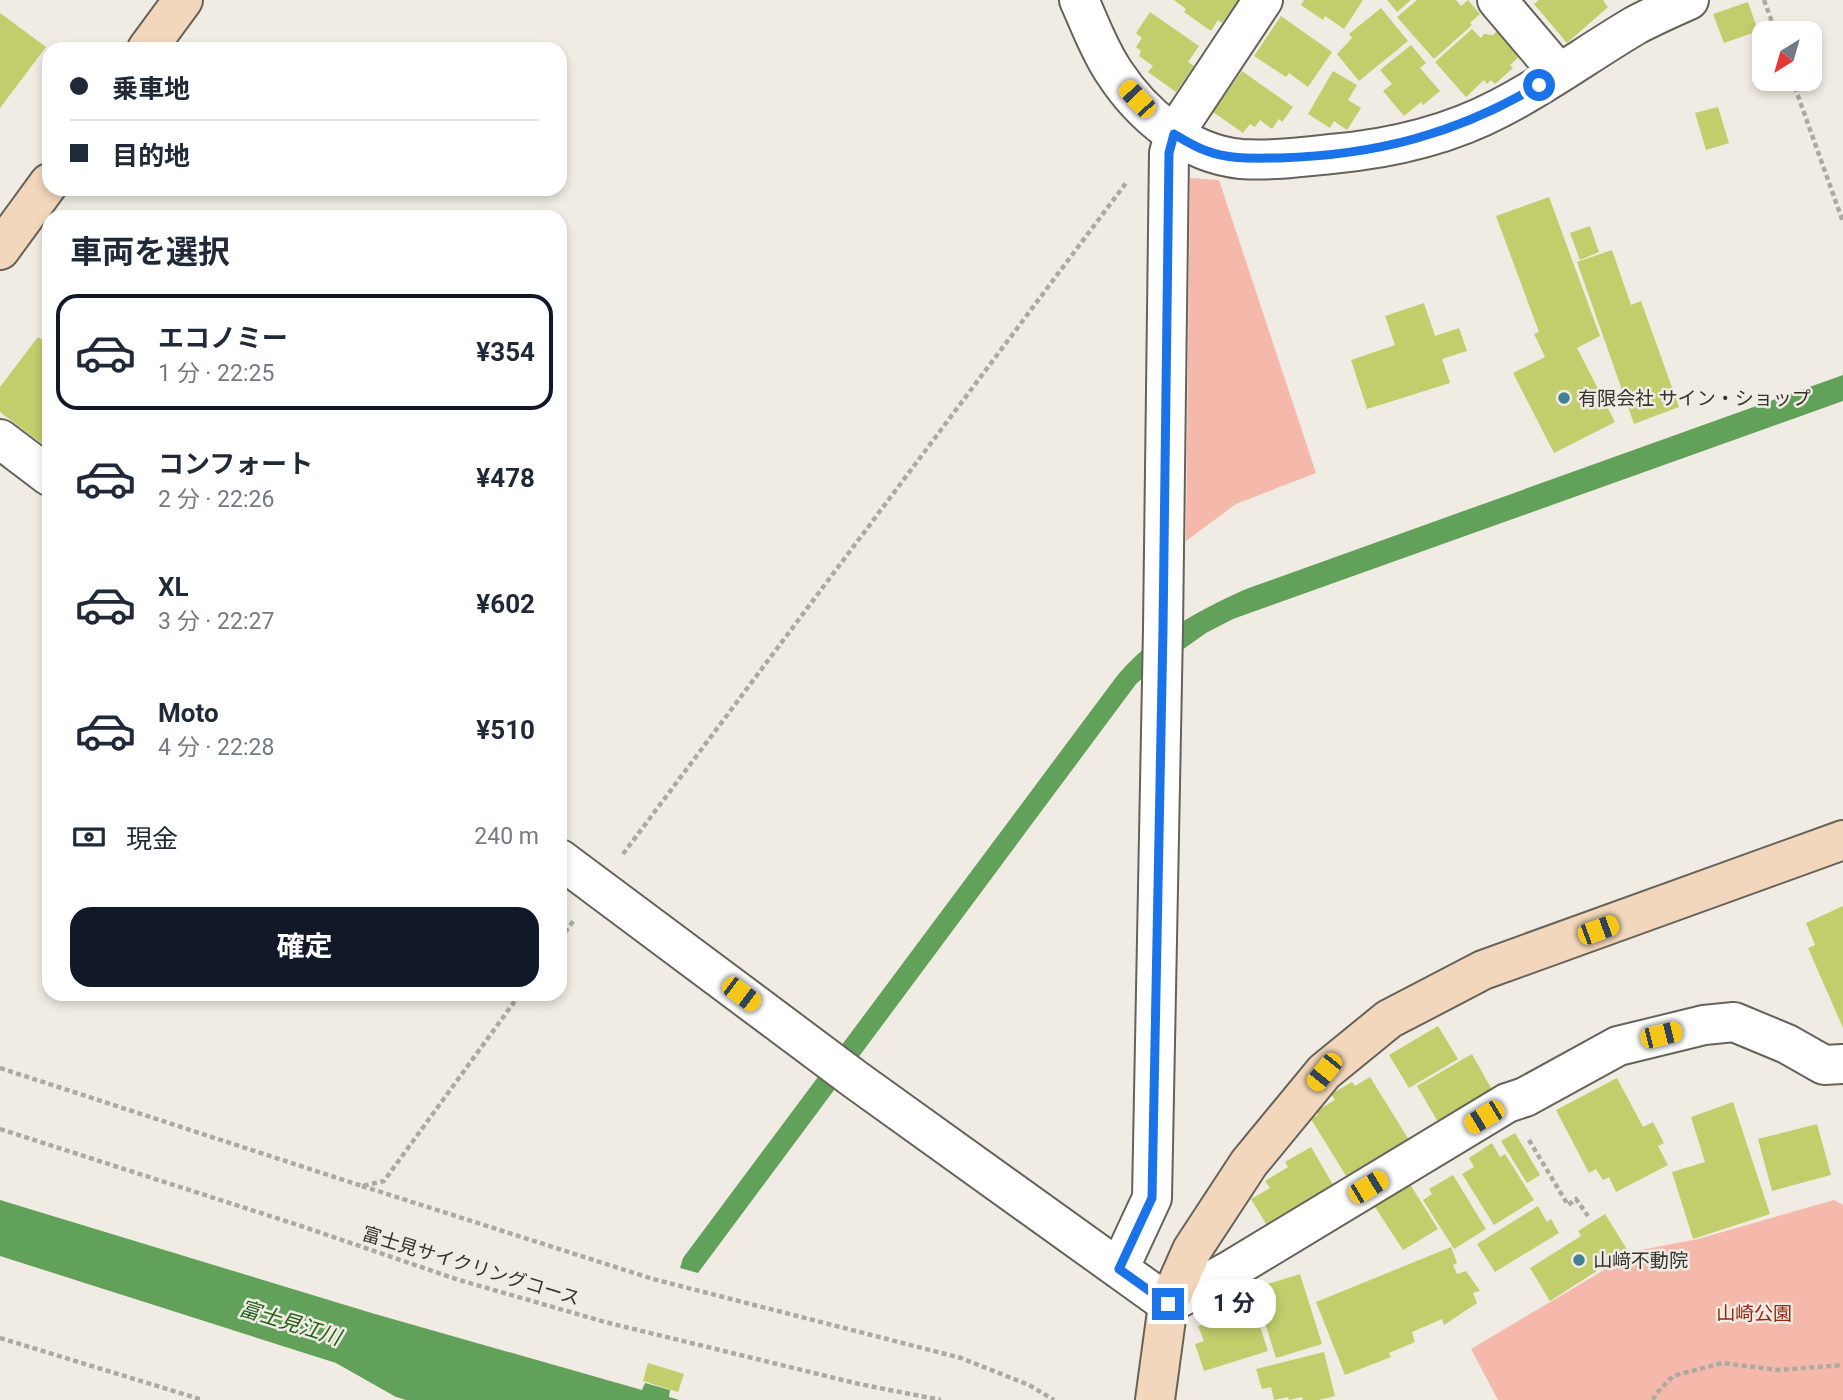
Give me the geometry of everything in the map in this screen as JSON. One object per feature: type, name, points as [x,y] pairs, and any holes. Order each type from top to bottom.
[{"type":"street","points":[[153,42],[183,0]]},
{"type":"street","points":[[1079,0],[1114,72],[1125,87],[1170,131],[1208,152],[1241,159],[1364,151],[1436,134],[1498,109],[1638,24],[1689,0]]},
{"type":"street","points":[[1119,1269],[1152,1198],[1170,131],[1263,0]]},
{"type":"street","points":[[1497,0],[1559,73]]},
{"type":"street","points":[[0,250],[42,193]]},
{"type":"street","points":[[0,439],[42,471]]},
{"type":"street","points":[[1155,1400],[1168,1304],[1192,1250],[1249,1163],[1324,1072],[1389,1019],[1483,970],[1843,840]]},
{"type":"street","points":[[567,864],[856,1080],[1168,1304]]},
{"type":"street","points":[[1168,1304],[1507,1103],[1525,1097],[1618,1046],[1704,1025],[1734,1022],[1787,1044],[1824,1065],[1843,1064]]},
{"type":"path","points":[[1764,0],[1772,21]]},
{"type":"path","points":[[1796,91],[1843,222]]},
{"type":"path","points":[[598,887],[1170,131]]},
{"type":"path","points":[[362,1186],[384,1181],[515,1001]]},
{"type":"path","points":[[0,1068],[653,1279],[961,1358],[1029,1385],[1054,1400]]},
{"type":"path","points":[[1507,1103],[1568,1205],[1576,1199],[1588,1216]]},
{"type":"path","name":"富士見サイクリングコース","points":[[0,1129],[302,1226],[459,1280],[708,1349],[941,1400]]},
{"type":"path","points":[[0,1338],[203,1400]]},
{"type":"path","points":[[1653,1400],[1673,1376],[1722,1363],[1778,1370],[1843,1365]]},
{"type":"green space","points":[[1190,178],[1219,180],[1316,473],[1236,504],[1186,541]]},
{"type":"green space","name":"山崎公園","points":[[1834,1200],[1843,1205],[1843,1400],[1498,1400],[1471,1349],[1636,1251],[1698,1239]]},
{"type":"water","points":[[1843,375],[1843,401],[1233,619],[1206,633],[1144,677],[1136,684],[698,1273],[680,1268],[683,1258],[1114,680],[1157,638],[1210,606],[1246,589]]},
{"type":"water","name":"富士見江川","points":[[0,1200],[375,1314],[642,1390],[645,1383],[670,1390],[669,1397],[679,1400],[406,1400],[336,1363],[0,1256]]},
{"type":"building","points":[[1174,0],[1238,0],[1222,23],[1218,20],[1211,31],[1184,12],[1186,9]]},
{"type":"building","points":[[1304,0],[1363,0],[1344,29],[1325,16],[1323,20],[1301,5]]},
{"type":"building","points":[[1387,0],[1411,0],[1397,12]]},
{"type":"building","points":[[1417,0],[1456,0],[1461,6],[1468,0],[1480,14],[1470,23],[1472,25],[1434,59],[1397,17]]},
{"type":"building","points":[[1539,0],[1603,0],[1608,7],[1567,43],[1534,4]]},
{"type":"building","points":[[1748,2],[1755,21],[1752,21],[1752,33],[1724,43],[1713,14]]},
{"type":"building","points":[[1381,8],[1408,41],[1359,81],[1337,54],[1352,38],[1349,34]]},
{"type":"building","points":[[1150,12],[1199,46],[1188,62],[1194,66],[1176,92],[1148,72],[1153,66],[1139,56],[1141,51],[1136,47],[1142,38],[1136,33]]},
{"type":"building","points":[[0,13],[42,44],[42,52],[0,108]]},
{"type":"building","points":[[1281,16],[1332,52],[1308,87],[1289,73],[1286,77],[1254,56]]},
{"type":"building","points":[[1500,28],[1523,53],[1510,65],[1513,68],[1495,84],[1491,80],[1487,84],[1484,80],[1466,97],[1435,62],[1472,29],[1481,38],[1484,34],[1493,35]]},
{"type":"building","points":[[1411,45],[1426,63],[1420,68],[1440,91],[1404,116],[1383,91],[1392,84],[1380,70]]},
{"type":"building","points":[[1242,71],[1293,107],[1282,122],[1279,119],[1272,129],[1260,120],[1255,127],[1250,124],[1243,133],[1213,112]]},
{"type":"building","points":[[1333,71],[1357,85],[1348,100],[1361,108],[1347,130],[1334,121],[1330,128],[1308,114]]},
{"type":"building","points":[[1718,107],[1729,143],[1706,150],[1695,113]]},
{"type":"building","points":[[1549,197],[1600,336],[1577,348],[1615,422],[1554,453],[1513,373],[1545,357],[1534,334],[1539,332],[1496,216]]},
{"type":"building","points":[[1590,226],[1599,252],[1580,260],[1570,233]]},
{"type":"building","points":[[1612,250],[1631,305],[1641,301],[1679,407],[1634,424],[1577,262]]},
{"type":"building","points":[[1424,303],[1435,336],[1459,328],[1467,351],[1442,359],[1450,383],[1367,409],[1351,360],[1395,345],[1385,316]]},
{"type":"building","points":[[38,337],[42,340],[42,444],[0,412],[0,387]]},
{"type":"building","points":[[1843,906],[1843,1028],[1808,948],[1815,945],[1806,923]]},
{"type":"building","points":[[1438,1026],[1458,1059],[1409,1088],[1389,1055]]},
{"type":"building","points":[[1472,1054],[1492,1090],[1438,1122],[1417,1086]]},
{"type":"building","points":[[1370,1077],[1409,1140],[1346,1176],[1311,1119],[1318,1115],[1316,1111],[1335,1100],[1331,1094],[1352,1082],[1355,1086]]},
{"type":"building","points":[[1617,1078],[1643,1127],[1653,1122],[1664,1143],[1658,1146],[1668,1165],[1616,1192],[1609,1177],[1603,1180],[1596,1169],[1589,1173],[1556,1110]]},
{"type":"building","points":[[1733,1102],[1770,1214],[1693,1239],[1672,1172],[1705,1162],[1691,1117]]},
{"type":"building","points":[[1817,1124],[1831,1175],[1772,1191],[1758,1139]]},
{"type":"building","points":[[1515,1133],[1540,1175],[1527,1183],[1501,1141]]},
{"type":"building","points":[[1492,1143],[1500,1157],[1505,1154],[1534,1200],[1494,1225],[1462,1174],[1474,1167],[1469,1158]]},
{"type":"building","points":[[1311,1147],[1335,1188],[1268,1227],[1251,1199],[1270,1188],[1265,1181],[1288,1167],[1285,1162]]},
{"type":"building","points":[[1453,1175],[1486,1229],[1454,1249],[1423,1200],[1432,1194],[1429,1189]]},
{"type":"building","points":[[1408,1181],[1438,1229],[1403,1250],[1373,1204]]},
{"type":"building","points":[[1538,1206],[1547,1222],[1551,1219],[1559,1233],[1495,1272],[1477,1244]]},
{"type":"building","name":"山﨑不動院","points":[[1605,1214],[1628,1251],[1550,1301],[1530,1268],[1581,1236],[1578,1231]]},
{"type":"building","points":[[1451,1247],[1457,1263],[1453,1265],[1457,1274],[1466,1271],[1480,1291],[1473,1293],[1477,1303],[1444,1325],[1442,1319],[1412,1332],[1415,1342],[1389,1353],[1391,1357],[1345,1375],[1316,1302]]},
{"type":"building","points":[[1300,1274],[1322,1344],[1276,1358],[1254,1288]]},
{"type":"building","points":[[1244,1304],[1246,1311],[1254,1308],[1268,1351],[1204,1371],[1195,1344],[1204,1341],[1198,1326],[1211,1322],[1208,1315]]},
{"type":"building","points":[[1324,1352],[1335,1396],[1319,1400],[1303,1400],[1302,1397],[1289,1400],[1288,1397],[1274,1400],[1271,1387],[1262,1389],[1256,1369]]},
{"type":"building","points":[[648,1363],[684,1374],[678,1392],[643,1381]]},
{"type":"place","name":"有限会社 サイン・ショップ","points":[[1564,398]]},
{"type":"place","name":"山﨑不動院","points":[[1579,1260]]},
{"type":"route","points":[[1168,1304],[1119,1269],[1152,1198],[1169,153],[1174,134],[1208,152],[1241,159],[1364,151],[1436,134],[1498,109],[1539,85]]}]
